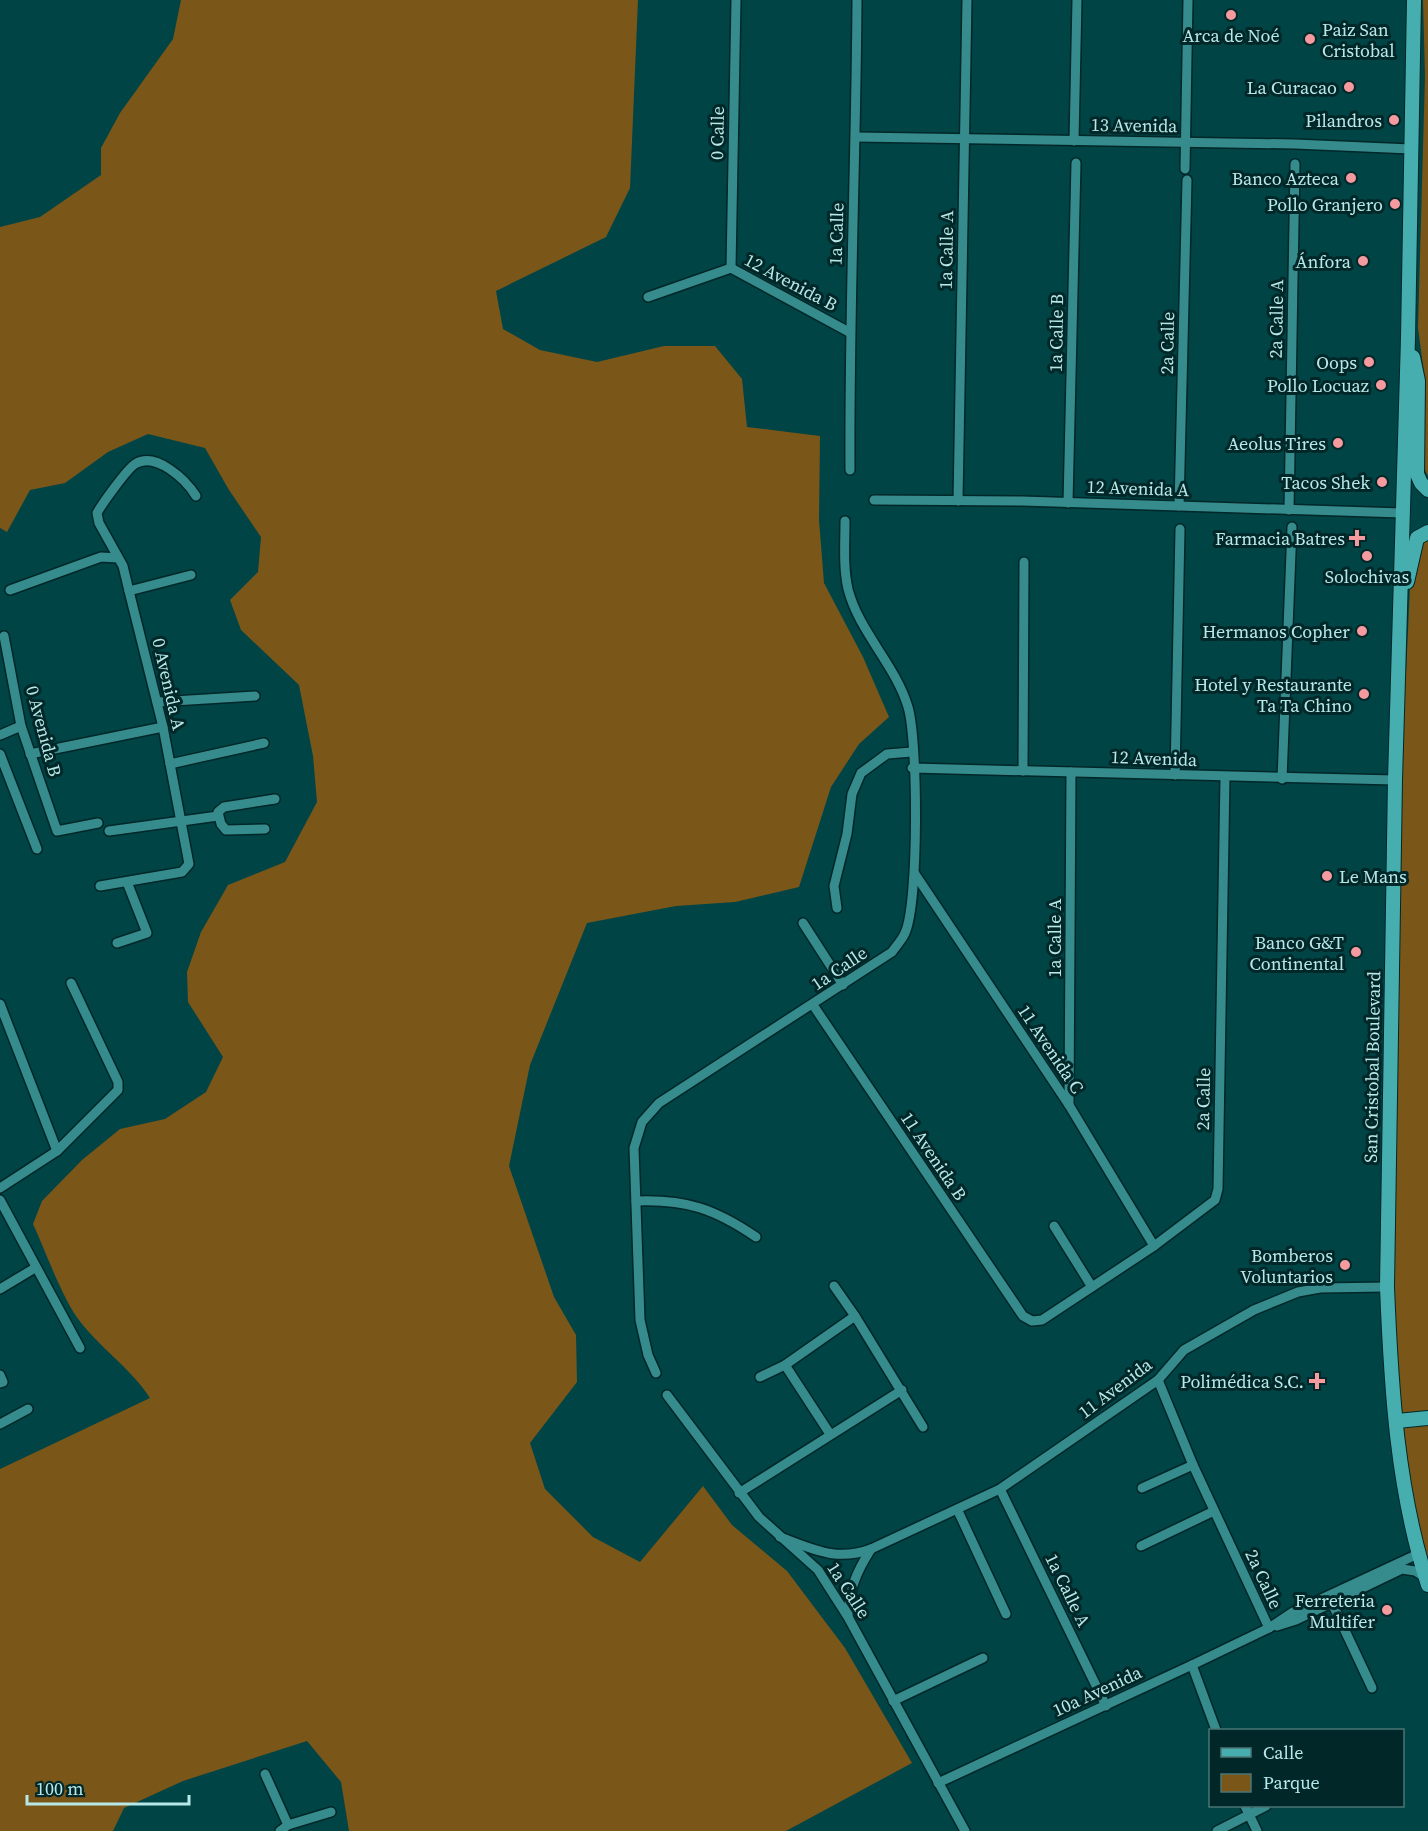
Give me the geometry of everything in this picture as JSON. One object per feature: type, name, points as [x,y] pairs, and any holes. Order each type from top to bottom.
[{"type":"main road","name":"San Cristobal Boulevard","points":[[1414,0],[1408,338],[1396,718],[1387,1287],[1390,1356],[1404,1485],[1418,1554],[1427,1582]]},
{"type":"main road","points":[[1408,338],[1418,381],[1417,474],[1421,483],[1428,490]]},
{"type":"main road","points":[[1396,718],[1408,574],[1417,538],[1428,532]]},
{"type":"main road","points":[[1397,1421],[1428,1418]]},
{"type":"street","name":"0 Calle","points":[[732,268],[736,0]]},
{"type":"street","name":"1a Calle","points":[[850,470],[849,332],[856,137],[857,0]]},
{"type":"street","name":"1a Calle A","points":[[958,501],[967,0]]},
{"type":"street","points":[[1074,141],[1077,0]]},
{"type":"street","points":[[1185,169],[1183,142],[1188,0]]},
{"type":"street","name":"13 Avenida","points":[[856,137],[1183,142],[1411,149]]},
{"type":"street","name":"1a Calle B","points":[[1068,502],[1077,163]]},
{"type":"street","name":"2a Calle A","points":[[1289,510],[1296,164]]},
{"type":"street","name":"2a Calle","points":[[1179,506],[1187,180]]},
{"type":"street","name":"12 Avenida B","points":[[648,297],[732,268],[849,332]]},
{"type":"street","name":"0 Avenida A","points":[[127,882],[182,872],[189,864],[163,727],[129,591],[118,558],[97,517],[99,509],[128,471],[143,461],[151,461],[182,478],[196,496]]},
{"type":"street","name":"12 Avenida A","points":[[874,501],[1068,502],[1402,513]]},
{"type":"street","name":"1a Calle","points":[[656,1372],[648,1355],[640,1320],[634,1148],[642,1122],[659,1103],[892,952],[905,933],[915,874],[913,728],[899,683],[849,591],[844,569],[845,521]]},
{"type":"street","points":[[1282,779],[1292,527]]},
{"type":"street","points":[[1174,775],[1180,529]]},
{"type":"street","points":[[10,590],[101,557],[118,558]]},
{"type":"street","points":[[1023,561],[1023,771]]},
{"type":"street","points":[[129,591],[191,575]]},
{"type":"street","name":"0 Avenida B","points":[[4,636],[21,726],[59,832],[98,823]]},
{"type":"street","points":[[157,702],[255,696]]},
{"type":"street","points":[[0,735],[21,726]]},
{"type":"street","points":[[30,754],[163,727]]},
{"type":"street","points":[[170,764],[264,743]]},
{"type":"street","points":[[837,908],[834,886],[847,834],[852,794],[861,773],[887,754],[912,752]]},
{"type":"street","points":[[0,754],[37,849]]},
{"type":"street","name":"12 Avenida","points":[[912,768],[1282,779],[1395,780]]},
{"type":"street","name":"1a Calle A","points":[[1069,1105],[1071,772]]},
{"type":"street","name":"2a Calle","points":[[1032,1321],[1042,1320],[1092,1287],[1208,1208],[1215,1200],[1218,1189],[1225,777]]},
{"type":"street","points":[[109,831],[221,812],[275,799]]},
{"type":"street","points":[[221,812],[226,830],[265,829]]},
{"type":"street","name":"11 Avenida C","points":[[915,874],[1069,1105],[1154,1246]]},
{"type":"street","points":[[100,886],[127,882],[147,933],[117,943]]},
{"type":"street","points":[[803,923],[843,985]]},
{"type":"street","points":[[0,1188],[57,1151],[118,1090],[118,1082],[71,983]]},
{"type":"street","points":[[0,1004],[57,1151]]},
{"type":"street","name":"11 Avenida B","points":[[813,1005],[1023,1316],[1032,1321]]},
{"type":"street","points":[[0,1200],[80,1348]]},
{"type":"street","points":[[636,1201],[666,1200],[694,1205],[728,1218],[756,1237]]},
{"type":"street","points":[[1054,1226],[1092,1287]]},
{"type":"street","points":[[0,1288],[35,1268]]},
{"type":"street","points":[[834,1286],[902,1390],[923,1427]]},
{"type":"street","name":"11 Avenida","points":[[780,1537],[830,1554],[853,1556],[871,1549],[1000,1489],[1158,1380],[1184,1350],[1254,1310],[1298,1292],[1320,1288],[1387,1287]]},
{"type":"street","points":[[760,1377],[784,1365],[855,1316]]},
{"type":"street","points":[[784,1365],[830,1434]]},
{"type":"street","name":"2a Calle","points":[[1158,1380],[1193,1466],[1269,1628]]},
{"type":"street","points":[[739,1493],[902,1390]]},
{"type":"street","name":"1a Calle","points":[[667,1395],[739,1493],[780,1537],[818,1570],[848,1617],[965,1831]]},
{"type":"street","points":[[0,1424],[28,1409]]},
{"type":"street","points":[[1142,1488],[1193,1466]]},
{"type":"street","name":"1a Calle A","points":[[1000,1489],[1106,1706]]},
{"type":"street","points":[[958,1510],[1006,1614]]},
{"type":"street","points":[[1141,1546],[1214,1511]]},
{"type":"street","points":[[848,1617],[849,1593],[871,1549]]},
{"type":"street","name":"10a Avenida","points":[[938,1783],[1192,1665],[1269,1628],[1293,1612],[1418,1554]]},
{"type":"street","name":"10a Avenida","points":[[1269,1628],[1296,1620],[1402,1569],[1415,1571],[1427,1582]]},
{"type":"street","points":[[1332,1603],[1372,1688]]},
{"type":"street","points":[[893,1701],[983,1658]]},
{"type":"street","points":[[1192,1665],[1215,1729]]},
{"type":"street","points":[[265,1774],[284,1828],[331,1812]]},
{"type":"street","points":[[1217,1831],[1246,1810],[1261,1807]]},
{"type":"street","points":[[1246,1810],[1257,1831]]},
{"type":"green space","points":[[181,0],[638,0],[630,188],[606,237],[496,291],[503,329],[540,350],[597,362],[664,346],[715,346],[742,379],[747,427],[820,436],[819,520],[824,583],[863,657],[889,717],[859,744],[831,787],[799,887],[735,902],[676,906],[587,923],[530,1065],[509,1166],[554,1297],[576,1335],[577,1382],[530,1443],[545,1489],[593,1537],[640,1562],[703,1486],[732,1525],[787,1571],[845,1648],[912,1763],[786,1831],[349,1831],[341,1782],[307,1741],[183,1781],[124,1808],[113,1831],[0,1831],[0,1469],[150,1398],[133,1376],[94,1338],[76,1316],[58,1283],[33,1224],[42,1201],[82,1160],[120,1129],[165,1119],[206,1092],[223,1057],[188,1002],[187,972],[201,932],[228,885],[285,862],[317,802],[313,756],[299,685],[241,630],[230,600],[258,572],[261,537],[229,490],[205,448],[148,434],[108,452],[65,483],[30,490],[7,532],[0,528],[0,227],[40,217],[101,175],[101,148],[120,113],[173,39]]},
{"type":"green space","points":[[1423,0],[1428,0],[1428,476],[1422,464],[1424,373],[1418,328],[1425,76]]},
{"type":"green space","points":[[1428,529],[1428,1414],[1401,1417],[1393,1303],[1401,712],[1406,674],[1412,545]]},
{"type":"green space","points":[[1428,1422],[1428,1569],[1417,1531],[1401,1424]]},
{"type":"place","name":"Arca de Noé","points":[[1231,15]]},
{"type":"place","name":"Paiz San Cristobal","points":[[1310,39]]},
{"type":"place","name":"La Curacao","points":[[1349,87]]},
{"type":"place","name":"Pilandros","points":[[1394,120]]},
{"type":"place","name":"Banco Azteca","points":[[1351,178]]},
{"type":"place","name":"Pollo Granjero","points":[[1395,204]]},
{"type":"place","name":"Ánfora","points":[[1363,261]]},
{"type":"place","name":"Oops","points":[[1369,362]]},
{"type":"place","name":"Pollo Locuaz","points":[[1381,385]]},
{"type":"place","name":"Aeolus Tires","points":[[1338,443]]},
{"type":"place","name":"Tacos Shek","points":[[1382,482]]},
{"type":"place","name":"Farmacia Batres","points":[[1357,538]]},
{"type":"place","name":"Solochivas","points":[[1367,556]]},
{"type":"place","name":"Hermanos Copher","points":[[1362,631]]},
{"type":"place","name":"Hotel y Restaurante Ta Ta Chino","points":[[1364,694]]},
{"type":"place","name":"Le Mans","points":[[1327,876]]},
{"type":"place","name":"Banco G&T Continental","points":[[1356,952]]},
{"type":"place","name":"Bomberos Voluntarios","points":[[1345,1265]]},
{"type":"place","name":"Polimédica S.C.","points":[[1317,1381]]},
{"type":"place","name":"Ferreteria Multifer","points":[[1387,1610]]}]
